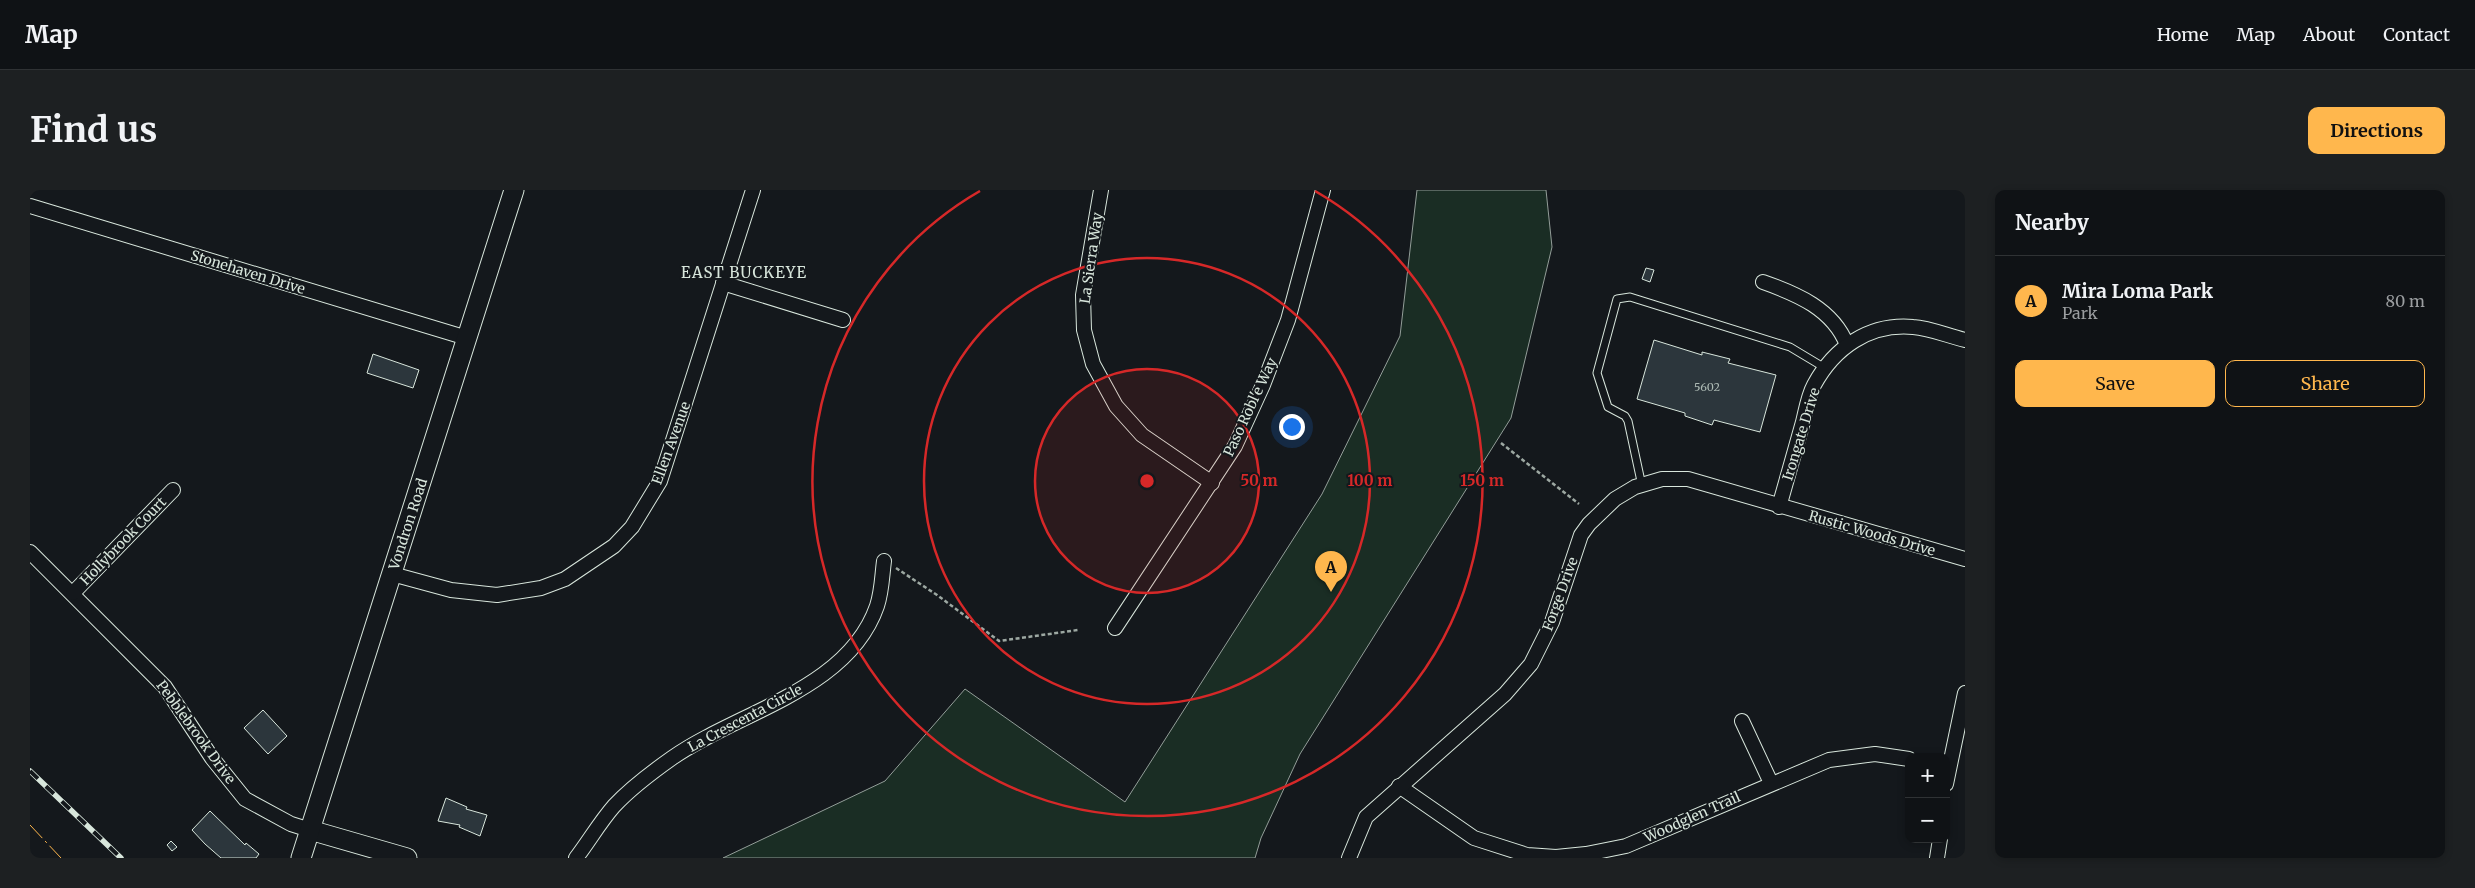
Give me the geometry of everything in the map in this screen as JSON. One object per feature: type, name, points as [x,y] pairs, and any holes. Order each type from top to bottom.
[{"type":"street","name":"Vondron Road","points":[[302,858],[514,190]]},
{"type":"street","name":"Ellen Avenue","points":[[392,574],[451,590],[497,595],[540,588],[565,579],[614,546],[632,527],[660,481],[752,190]]},
{"type":"street","name":"La Sierra Way","points":[[1101,190],[1083,295],[1084,330],[1093,364],[1116,406],[1142,436],[1212,483]]},
{"type":"street","name":"Paso Robl'e Way","points":[[1115,628],[1235,446],[1255,403],[1288,320],[1322,190]]},
{"type":"street","name":"Stonehaven Drive","points":[[30,206],[467,338]]},
{"type":"street","points":[[1763,282],[1796,294],[1814,305],[1838,329],[1847,345]]},
{"type":"street","points":[[723,283],[843,320]]},
{"type":"street","name":"Irongate Drive","points":[[1779,507],[1813,387],[1825,368],[1847,345],[1873,332],[1893,327],[1914,327],[1965,340]]},
{"type":"street","name":"Forge Drive","points":[[1349,858],[1366,816],[1386,801],[1399,786],[1505,694],[1531,664],[1552,622],[1581,535],[1614,499],[1662,479],[1688,479],[1779,507]]},
{"type":"street","name":"Hollybrook Court","points":[[73,593],[173,490]]},
{"type":"street","name":"Rustic Woods Drive","points":[[1779,507],[1965,559]]},
{"type":"street","name":"Pebblebrook Drive","points":[[30,552],[165,687],[212,758],[245,799],[291,824],[310,830]]},
{"type":"street","name":"La Crescenta Circle","points":[[576,858],[614,806],[673,758],[734,722],[790,695],[830,671],[849,652],[876,608],[881,593],[884,561]]},
{"type":"street","points":[[1950,756],[1965,693]]},
{"type":"street","points":[[1742,721],[1771,783]]},
{"type":"street","name":"Woodglen Trail","points":[[1399,786],[1474,838],[1527,855],[1556,857],[1586,854],[1626,846],[1829,760],[1853,755],[1875,754],[1905,758]]},
{"type":"street","points":[[310,830],[407,858]]},
{"type":"street","points":[[1937,858],[1939,843]]},
{"type":"lane","points":[[1642,486],[1628,421],[1625,416],[1608,407],[1596,373],[1618,299],[1630,297],[1790,347],[1825,368]]},
{"type":"path","points":[[1501,443],[1579,504]]},
{"type":"path","points":[[884,561],[937,594],[999,641],[1078,630]]},
{"type":"green space","points":[[1417,190],[1546,190],[1552,247],[1511,418],[1300,754],[1261,838],[1255,858],[723,858],[885,781],[965,689],[1125,802],[1322,494],[1400,336]]},
{"type":"building","points":[[1646,268],[1654,270],[1650,282],[1642,279]]},
{"type":"building","points":[[1654,340],[1702,355],[1702,352],[1730,359],[1728,363],[1776,375],[1760,432],[1714,420],[1712,425],[1685,416],[1685,413],[1637,399]]},
{"type":"building","points":[[373,354],[419,370],[413,388],[367,373]]},
{"type":"building","points":[[263,710],[287,736],[268,754],[244,728]]},
{"type":"building","points":[[446,798],[467,807],[466,809],[487,815],[480,836],[459,827],[460,825],[438,821]]},
{"type":"building","points":[[210,811],[245,845],[246,843],[259,854],[256,858],[221,858],[205,844],[192,830]]},
{"type":"building","points":[[171,841],[177,847],[172,851],[167,845]]},
{"type":"railway","points":[[30,771],[121,858]]},
{"type":"power","points":[[30,825],[61,858]]},
{"type":"place","name":"Mira Loma Park","points":[[1331,592]]},
{"type":"district","name":"EAST BUCKEYE","points":[[744,272]]}]
